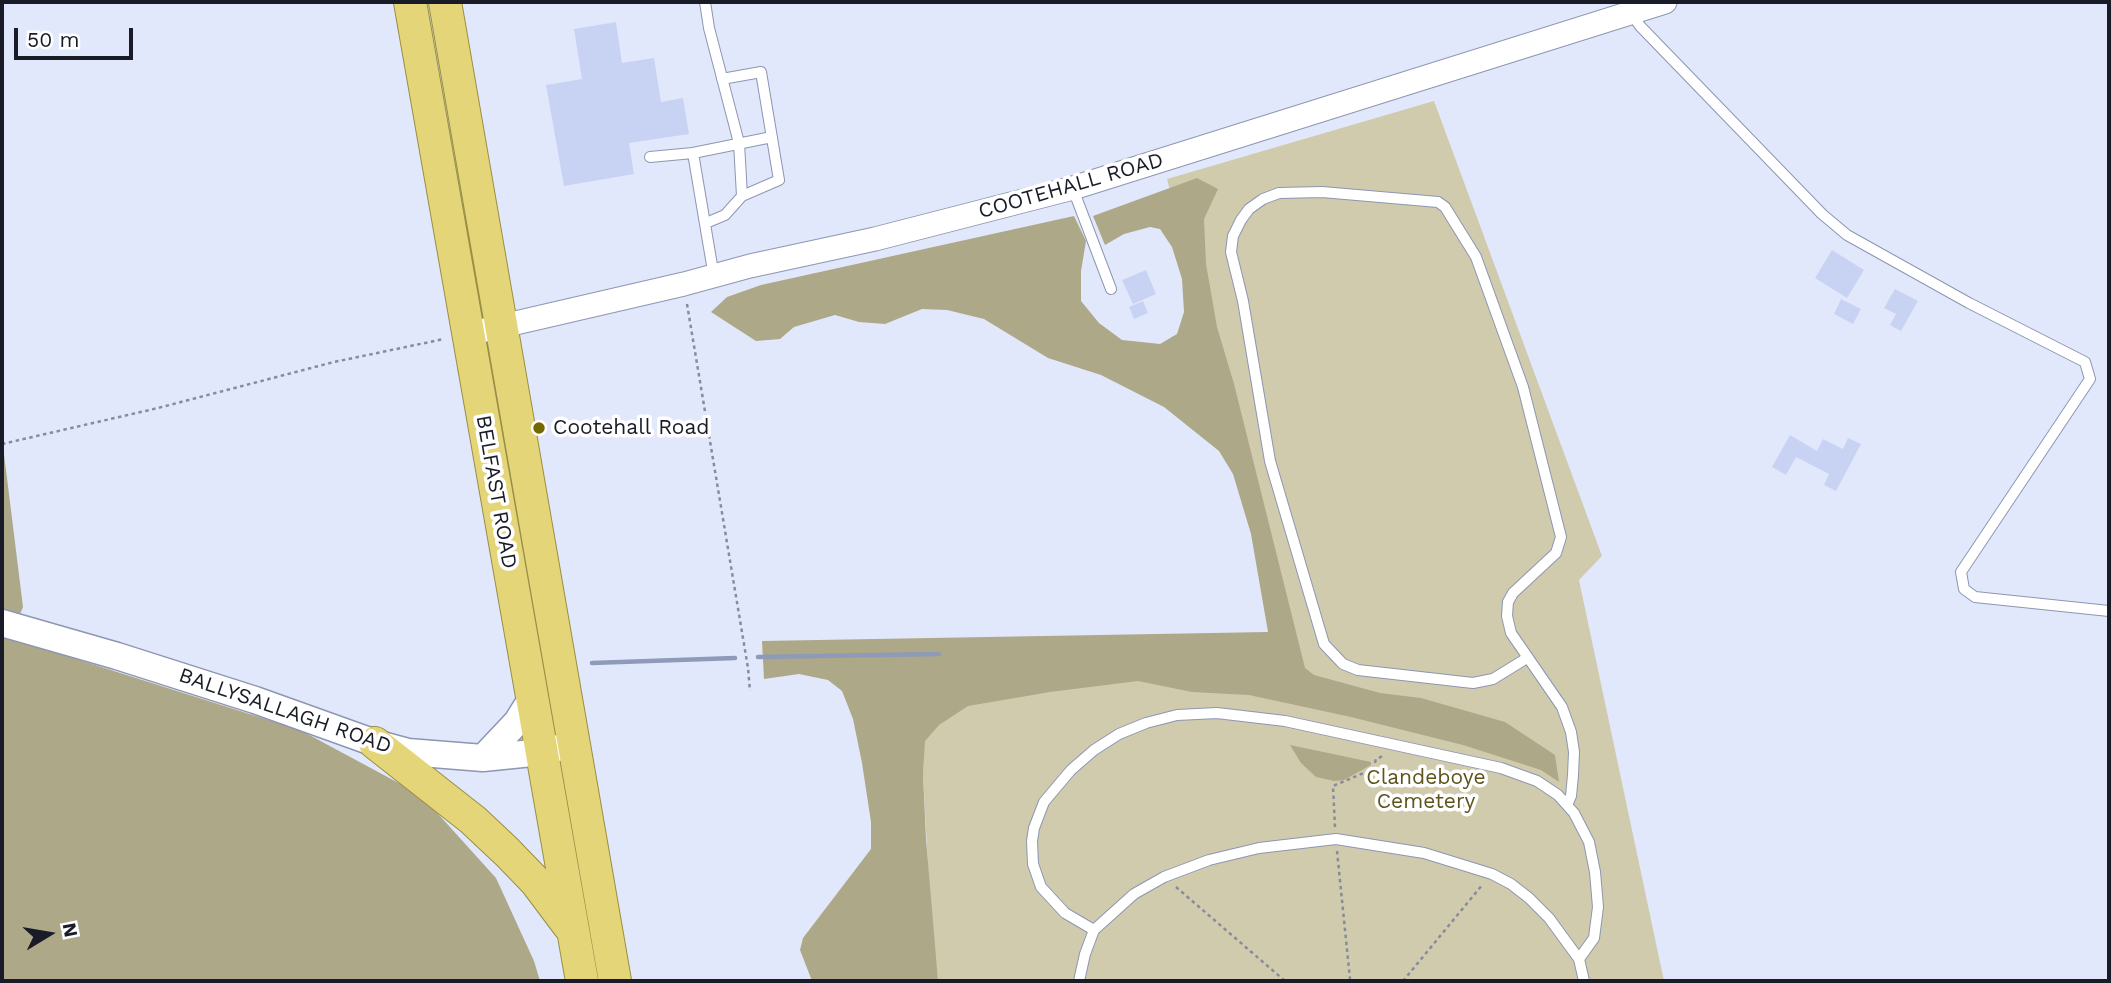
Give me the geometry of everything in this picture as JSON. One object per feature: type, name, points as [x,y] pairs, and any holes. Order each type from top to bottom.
[{"type":"highway","name":"BELFAST ROAD","points":[[410,2],[582,981]]},
{"type":"highway","name":"BELFAST ROAD","points":[[445,2],[615,981]]},
{"type":"highway","points":[[375,743],[472,820],[507,852],[536,882],[573,933]]},
{"type":"main road","name":"BALLYSALLAGH ROAD","points":[[2,623],[130,660],[408,752],[484,758],[542,752],[574,744]]},
{"type":"main road","points":[[484,758],[517,722],[532,698]]},
{"type":"street","name":"COOTEHALL ROAD","points":[[468,334],[714,277],[750,266],[875,240],[1073,188],[1665,2]]},
{"type":"lane","points":[[705,2],[709,28],[740,143],[742,196]]},
{"type":"lane","points":[[1631,13],[1640,26],[1822,214],[1847,235],[1969,303],[2085,362],[2090,379],[1961,572],[1964,589],[1975,597],[2109,611]]},
{"type":"lane","points":[[706,223],[725,215],[742,196],[779,180],[761,72],[722,79]]},
{"type":"lane","points":[[650,157],[693,153],[772,137]]},
{"type":"lane","points":[[693,153],[714,277]]},
{"type":"lane","points":[[1073,188],[1111,289]]},
{"type":"lane","points":[[1527,658],[1493,679],[1473,683],[1358,670],[1343,664],[1324,644],[1270,461],[1243,301],[1231,252],[1233,236],[1241,220],[1263,199],[1279,193],[1322,192],[1438,202],[1445,207],[1476,257],[1519,374],[1561,537],[1556,552],[1513,593],[1508,602],[1507,616],[1511,633],[1562,707],[1571,732],[1573,775],[1571,796],[1567,805]]},
{"type":"lane","points":[[1094,929],[1065,913],[1041,887],[1033,864],[1034,828],[1044,802],[1071,770],[1094,750],[1119,734],[1177,715],[1217,713],[1285,721],[1502,768],[1537,781],[1558,795],[1574,813],[1589,842],[1595,872],[1598,907],[1594,938],[1579,959]]},
{"type":"lane","points":[[1079,981],[1094,929],[1134,894],[1164,877],[1209,860],[1259,848],[1336,839],[1424,853],[1492,874],[1529,898],[1549,918],[1579,959],[1584,981]]},
{"type":"path","points":[[684,284],[750,691]]},
{"type":"path","points":[[2,444],[158,408],[334,362],[468,334]]},
{"type":"path","points":[[1403,981],[1492,874]]},
{"type":"path","points":[[1164,877],[1285,981]]},
{"type":"green space","name":"Clandeboye Cemetery","points":[[1434,101],[1602,556],[1579,580],[1664,981],[938,981],[931,921],[923,775],[927,689],[1288,656],[1167,179]]},
{"type":"shaded area","points":[[1197,178],[1218,189],[1204,219],[1206,264],[1217,327],[1234,384],[1305,668],[1314,675],[1380,693],[1421,698],[1505,722],[1555,755],[1559,782],[1541,770],[1463,745],[1249,695],[1192,692],[1138,681],[968,706],[939,725],[925,741],[923,775],[926,839],[938,981],[812,981],[800,950],[803,938],[871,849],[871,822],[853,719],[842,691],[828,680],[799,674],[764,679],[762,641],[1268,632],[1251,534],[1233,474],[1219,451],[1164,407],[1101,375],[1048,358],[984,319],[947,310],[922,309],[885,324],[859,322],[835,315],[794,327],[780,339],[756,341],[711,312],[727,297],[761,285],[1074,216],[1086,241],[1081,271],[1081,301],[1099,323],[1122,340],[1160,344],[1177,334],[1184,312],[1182,279],[1172,247],[1160,229],[1150,227],[1124,234],[1105,245],[1093,216]]},
{"type":"shaded area","points":[[4,454],[23,607],[10,638],[300,730],[421,795],[496,878],[534,961],[540,981],[2,981]]},
{"type":"shaded area","points":[[1290,745],[1371,762],[1371,765],[1344,780],[1316,777],[1301,763]]},
{"type":"building","points":[[616,22],[622,63],[654,58],[661,102],[683,98],[689,134],[629,143],[634,174],[564,186],[546,85],[582,79],[574,29]]},
{"type":"building","points":[[1832,250],[1864,270],[1847,298],[1815,278]]},
{"type":"building","points":[[1146,270],[1156,294],[1133,304],[1122,280]]},
{"type":"building","points":[[1895,289],[1918,301],[1901,331],[1890,325],[1896,314],[1884,308]]},
{"type":"building","points":[[1841,299],[1861,309],[1853,324],[1834,314]]},
{"type":"building","points":[[1143,301],[1148,313],[1134,319],[1129,307]]},
{"type":"building","points":[[1790,435],[1817,451],[1823,439],[1843,449],[1848,438],[1861,444],[1836,491],[1824,485],[1829,474],[1796,457],[1786,475],[1772,467]]},
{"type":"waterway","points":[[758,657],[939,654]]},
{"type":"waterway","points":[[592,663],[735,658]]},
{"type":"place","name":"Cootehall Road","points":[[539,428]]}]
